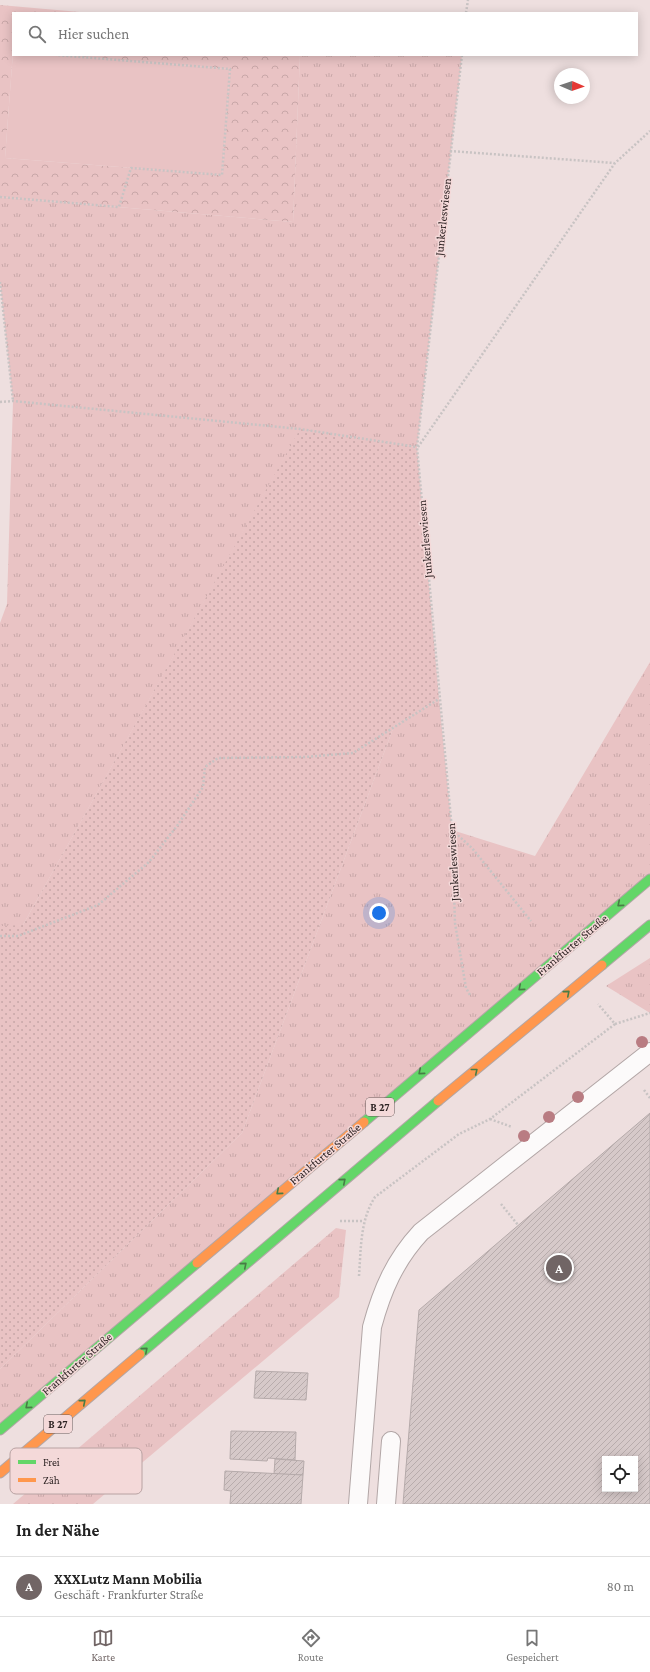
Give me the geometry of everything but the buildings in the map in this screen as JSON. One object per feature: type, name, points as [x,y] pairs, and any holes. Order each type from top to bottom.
[{"type":"main road","name":"Frankfurter Straße","points":[[0,1430],[650,879]]},
{"type":"main road","name":"B 27","points":[[29,1448],[400,1132],[650,925]]},
{"type":"main road","name":"B 27","points":[[0,1473],[10,1464]]},
{"type":"lane","points":[[358,1504],[372,1327],[379,1299],[392,1272],[406,1249],[421,1232],[436,1219],[650,1052]]},
{"type":"lane","points":[[386,1504],[391,1441]]},
{"type":"path","points":[[466,12],[468,0]]},
{"type":"path","points":[[0,196],[119,207],[131,168],[222,175],[230,69],[68,56]]},
{"type":"path","name":"Junkerleswiesen","points":[[462,56],[450,150],[418,447],[439,699],[452,830],[455,923],[466,988],[484,1019]]},
{"type":"path","points":[[0,402],[13,401],[300,430],[418,447],[615,163],[650,131]]},
{"type":"path","points":[[450,150],[615,163]]},
{"type":"path","points":[[0,282],[13,401]]},
{"type":"path","points":[[0,936],[18,936],[42,928],[98,905],[149,862],[177,826],[203,787],[206,767],[218,758],[305,757],[353,753],[439,699]]},
{"type":"path","points":[[452,830],[472,848],[531,921]]},
{"type":"path","points":[[596,1002],[615,1024]]},
{"type":"path","points":[[364,1221],[368,1208],[375,1197],[459,1134],[490,1119],[615,1024],[650,1013]]},
{"type":"path","points":[[501,1204],[518,1225]]},
{"type":"green space","points":[[0,5],[80,12],[12,12],[13,56],[5,158],[222,175],[230,69],[68,56],[300,56],[293,222],[0,197]]},
{"type":"green space","points":[[13,56],[68,56],[230,69],[222,175],[5,158]]},
{"type":"green space","points":[[300,56],[462,56],[417,447],[300,430],[23,925],[0,929],[0,623],[7,604],[13,401],[0,282],[0,197],[293,222]]},
{"type":"green space","points":[[300,429],[417,447],[439,699],[394,726],[242,1133],[0,1369],[0,926],[23,925]]},
{"type":"green space","points":[[650,662],[650,879],[0,1429],[0,1369],[242,1133],[394,726],[439,699],[452,830],[535,856]]},
{"type":"green space","points":[[650,958],[650,1013],[606,986]]},
{"type":"green space","points":[[336,1228],[346,1230],[339,1297],[142,1463],[142,1448],[79,1448]]},
{"type":"green space","points":[[25,1494],[105,1494],[93,1504],[13,1504]]},
{"type":"traffic: fast","points":[[364,1122],[650,879]]},
{"type":"traffic: fast","points":[[602,965],[650,925]]},
{"type":"traffic: fast","points":[[140,1354],[438,1101]]},
{"type":"traffic: fast","points":[[0,1430],[197,1263]]},
{"type":"traffic: slow","points":[[438,1101],[602,965]]},
{"type":"traffic: slow","points":[[197,1263],[364,1122]]},
{"type":"traffic: slow","points":[[29,1448],[140,1354]]},
{"type":"traffic: slow","points":[[0,1473],[10,1464]]},
{"type":"place","name":"XXXLutz Mann Mobilia","points":[[559,1268]]}]
